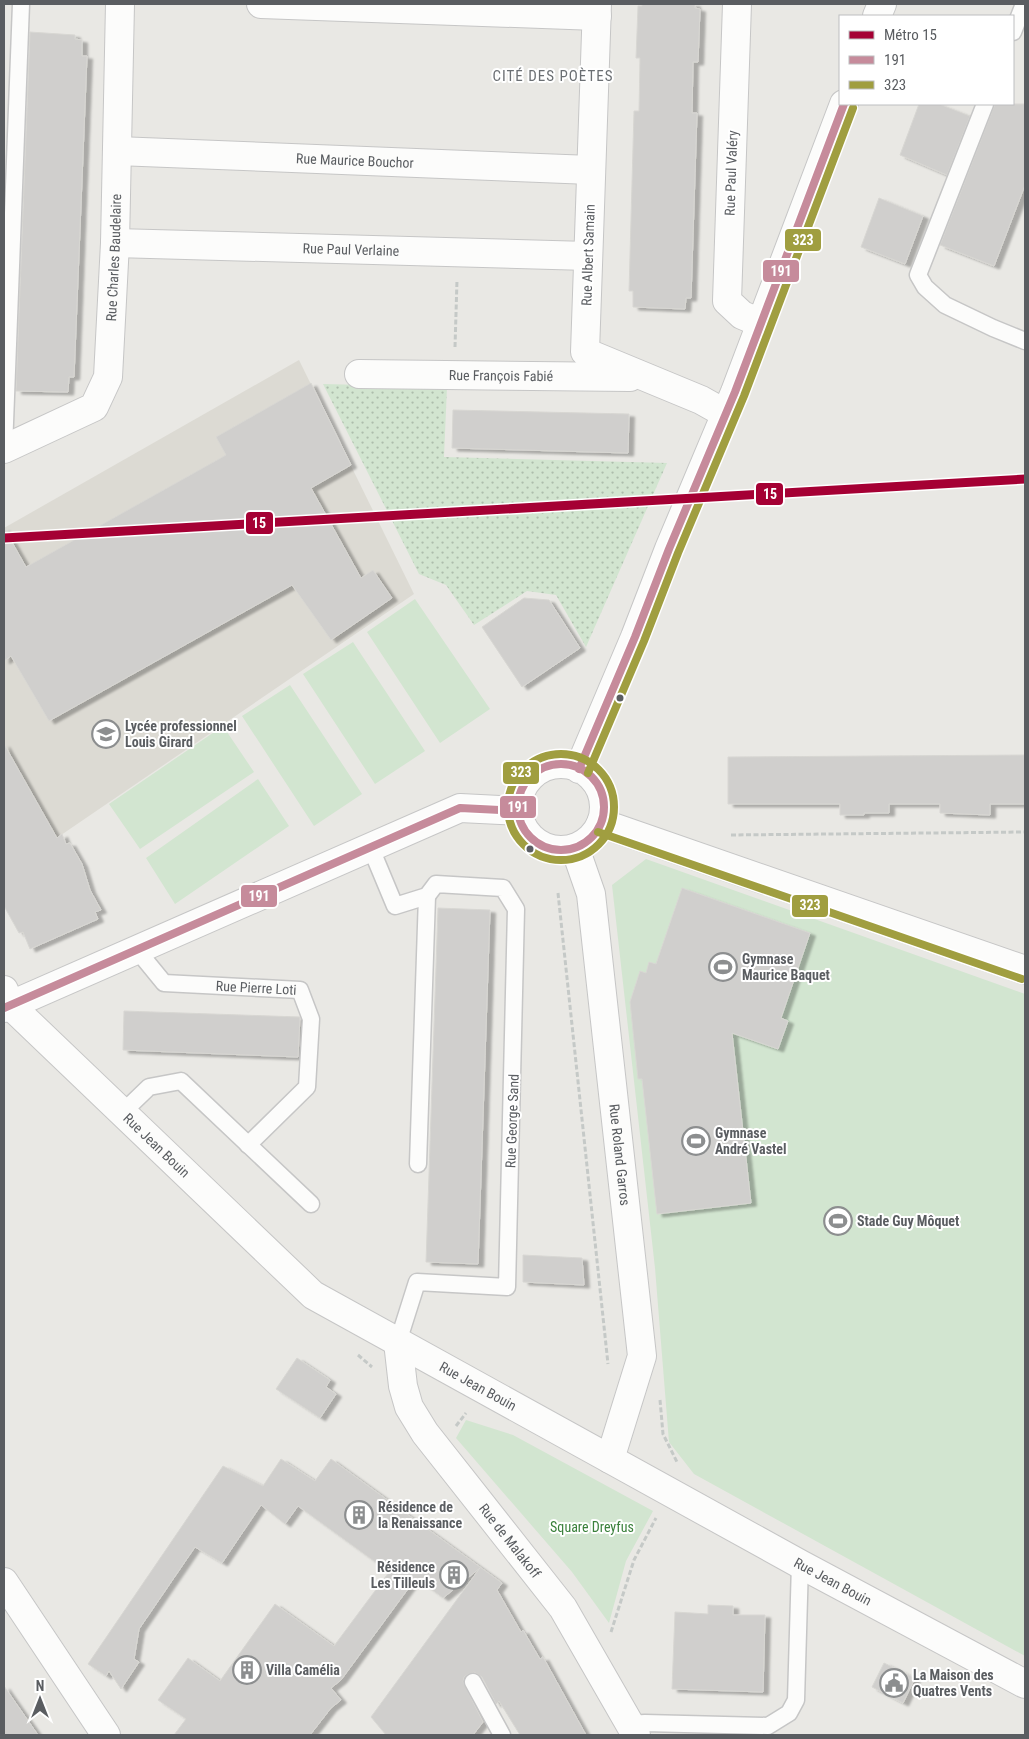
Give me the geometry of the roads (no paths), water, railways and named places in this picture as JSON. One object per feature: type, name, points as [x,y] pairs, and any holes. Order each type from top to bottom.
[{"type":"street","name":"Rue Charles Baudelaire","points":[[4,449],[94,407],[108,377],[115,243],[120,4]]},
{"type":"street","points":[[261,4],[597,10]]},
{"type":"street","name":"Rue Paul Valéry","points":[[736,4],[727,301],[742,315],[760,324]]},
{"type":"street","name":"Rue Albert Samain","points":[[597,10],[585,352],[701,400],[726,414]]},
{"type":"street","points":[[579,769],[635,638],[669,549],[726,414],[844,105]]},
{"type":"street","name":"Rue Maurice Bouchor","points":[[117,151],[591,170]]},
{"type":"street","name":"Rue Paul Verlaine","points":[[115,243],[588,256]]},
{"type":"street","name":"Rue François Fabié","points":[[359,374],[644,377]]},
{"type":"street","points":[[562,764],[579,769],[606,788],[601,823],[589,840],[565,849],[538,844],[527,834],[520,821],[518,811],[520,792],[534,774],[547,767],[562,764]]},
{"type":"street","points":[[6,1001],[137,950],[460,808],[518,811]]},
{"type":"street","points":[[601,823],[1025,970]]},
{"type":"street","name":"Rue Roland Garros","points":[[565,849],[591,894],[642,1356],[610,1459]]},
{"type":"street","name":"Rue Jean Bouin","points":[[6,1001],[313,1296],[800,1564],[1025,1684]]},
{"type":"street","name":"Rue de Malakoff","points":[[398,1342],[403,1386],[409,1407],[425,1432],[563,1608],[633,1730]]},
{"type":"street","points":[[4,1582],[106,1735]]},
{"type":"lane","points":[[4,449],[22,4]]},
{"type":"lane","points":[[1014,29],[1024,4]]},
{"type":"lane","points":[[985,105],[918,275],[925,286],[945,305],[993,328],[1025,340]]},
{"type":"lane","name":"Rue George Sand","points":[[370,846],[395,906],[427,896],[436,884],[503,888],[516,908],[507,1287],[417,1282],[398,1342]]},
{"type":"lane","points":[[418,1164],[427,896]]},
{"type":"lane","name":"Rue Pierre Loti","points":[[137,950],[164,984],[300,990],[311,1020],[307,1088],[248,1145]]},
{"type":"lane","points":[[122,1113],[148,1087],[181,1081],[311,1204]]},
{"type":"lane","points":[[633,1730],[645,1723],[768,1726],[789,1714],[796,1700],[800,1564]]},
{"type":"lane","points":[[473,1682],[502,1735]]},
{"type":"metro line","name":"15","points":[[4,538],[1025,479]]},
{"type":"place","name":"Lycée professionnel Louis Girard","points":[[106,734]]},
{"type":"place","name":"Gymnase Maurice Baquet","points":[[723,967]]},
{"type":"place","name":"Gymnase André Vastel","points":[[696,1141]]},
{"type":"place","name":"Stade Guy Môquet","points":[[838,1221]]},
{"type":"place","name":"Résidence de la Renaissance","points":[[359,1515]]},
{"type":"place","name":"Résidence Les Tilleuls","points":[[454,1575]]},
{"type":"place","name":"Villa Camélia","points":[[247,1670]]},
{"type":"place","name":"La Maison des Quatres Vents","points":[[894,1683]]},
{"type":"district","name":"CITÉ DES POÈTES","points":[[553,76]]},
{"type":"park label","name":"Square Dreyfus","points":[[592,1527]]}]
